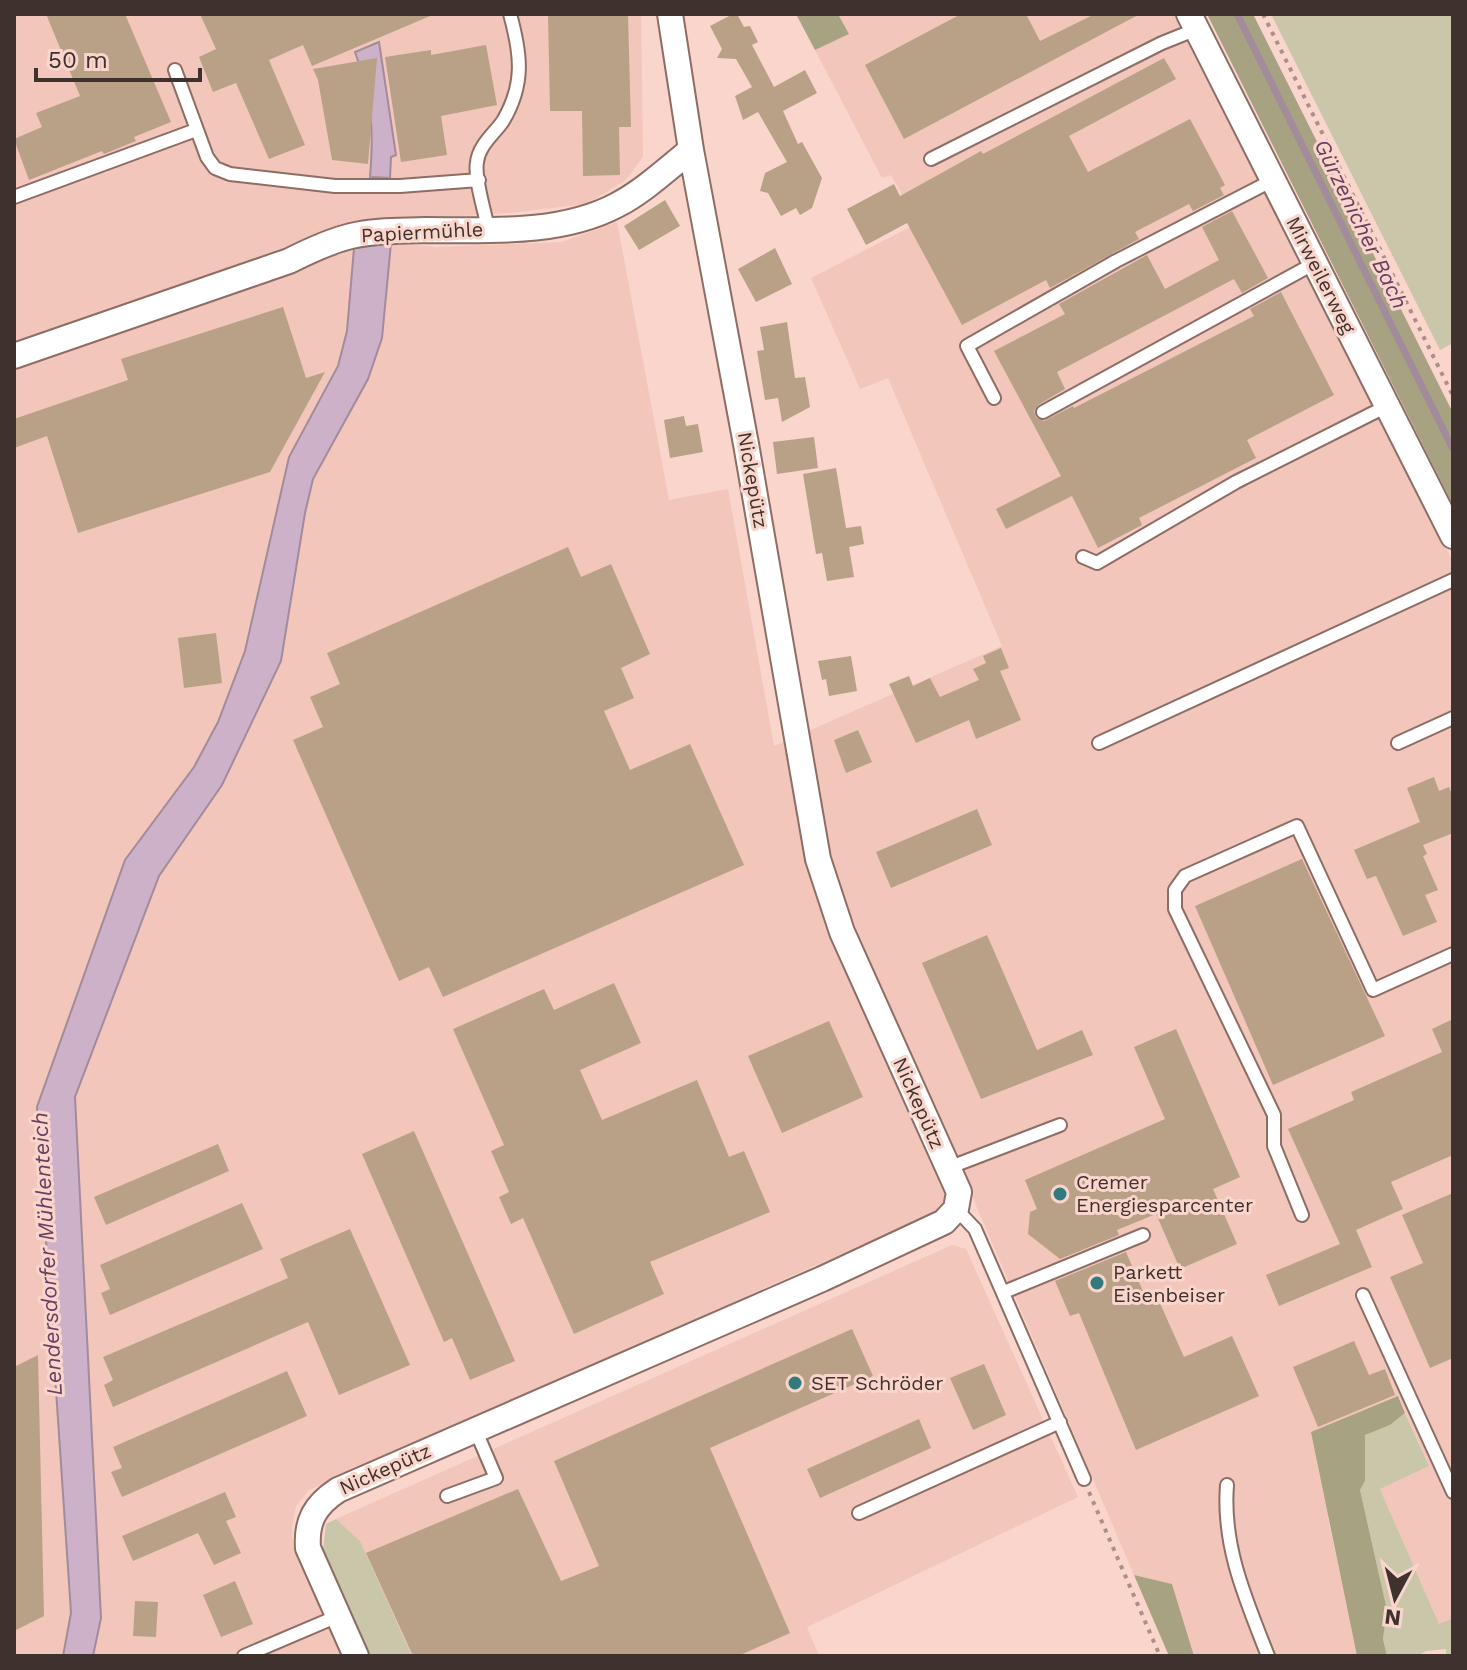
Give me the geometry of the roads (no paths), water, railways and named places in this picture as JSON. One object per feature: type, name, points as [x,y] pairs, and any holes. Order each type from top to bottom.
[{"type":"street","points":[[670,14],[691,150]]},
{"type":"street","name":"Mirweilerweg","points":[[1193,22],[1453,536]]},
{"type":"street","name":"Papiermühle","points":[[14,356],[289,261],[352,236],[392,231],[556,224],[616,206],[641,191],[691,150]]},
{"type":"street","name":"Nickepütz","points":[[356,1656],[308,1548],[310,1518],[323,1500],[338,1490],[475,1429],[822,1279],[944,1222],[956,1209],[959,1192],[842,932],[818,859],[749,459],[691,150]]},
{"type":"lane","points":[[488,229],[476,164],[480,150],[503,120],[518,89],[520,50],[510,14]]},
{"type":"lane","points":[[931,159],[1162,43],[1193,22]]},
{"type":"lane","points":[[175,70],[207,157],[215,168],[230,174],[335,186],[400,186],[479,180]]},
{"type":"lane","points":[[14,197],[196,130]]},
{"type":"lane","points":[[994,398],[967,346],[1116,261],[1273,180]]},
{"type":"lane","points":[[1043,412],[1315,263]]},
{"type":"lane","points":[[1083,557],[1097,563],[1236,482],[1387,406]]},
{"type":"lane","points":[[1099,743],[1453,580]]},
{"type":"lane","points":[[1398,743],[1453,718]]},
{"type":"lane","points":[[1302,1215],[1274,1146],[1274,1115],[1175,909],[1175,890],[1185,876],[1297,826],[1373,990],[1453,954]]},
{"type":"lane","points":[[948,1168],[1060,1125]]},
{"type":"lane","points":[[956,1209],[975,1229],[1084,1479]]},
{"type":"lane","points":[[1004,1292],[1143,1235]]},
{"type":"lane","points":[[1363,1295],[1453,1492]]},
{"type":"lane","points":[[859,1513],[1060,1422]]},
{"type":"lane","points":[[447,1496],[496,1478],[475,1429]]},
{"type":"lane","points":[[1227,1485],[1225,1513],[1228,1539],[1268,1656]]},
{"type":"lane","points":[[244,1656],[338,1616]]},
{"type":"water","points":[[379,42],[396,155],[391,157],[390,178],[370,177],[370,114],[355,52]]},
{"type":"water","name":"Lendersdorfer Mühlenteich","points":[[391,243],[382,338],[368,379],[313,479],[281,661],[222,785],[159,876],[75,1097],[101,1618],[93,1656],[63,1656],[71,1613],[37,1107],[125,860],[194,767],[218,722],[245,651],[289,457],[338,366],[347,331],[354,248]]},
{"type":"waterway","name":"Gürzenicher Bach","points":[[1237,14],[1453,449]]},
{"type":"place","name":"Cremer Energiesparcenter","points":[[1060,1194]]},
{"type":"place","name":"Parkett Eisenbeiser","points":[[1097,1283]]},
{"type":"place","name":"SET Schröder","points":[[795,1383]]}]
